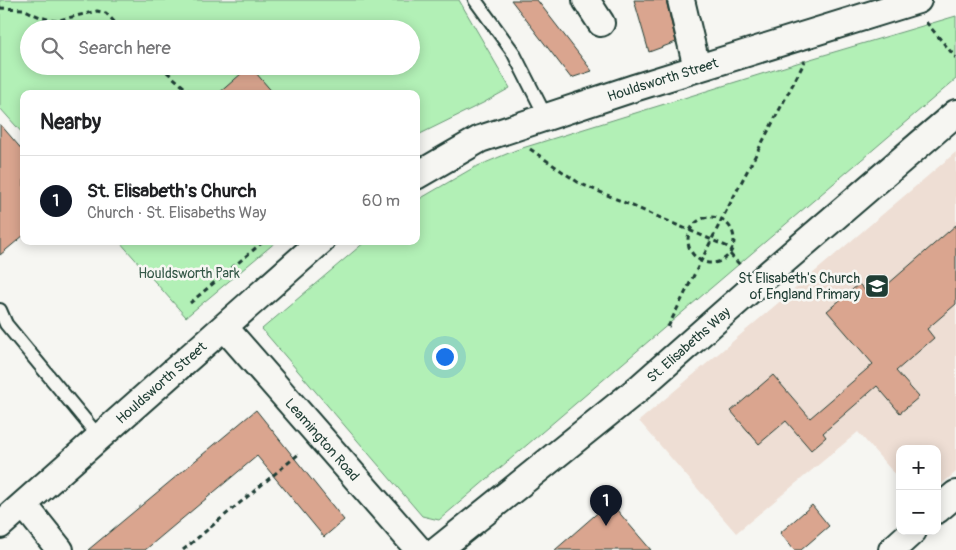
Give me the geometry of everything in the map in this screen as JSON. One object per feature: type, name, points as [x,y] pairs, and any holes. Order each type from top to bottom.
[{"type":"street","points":[[586,0],[601,23]]},
{"type":"street","points":[[681,0],[697,68]]},
{"type":"street","name":"Houldsworth Street","points":[[420,174],[480,139],[697,68],[914,1]]},
{"type":"street","name":"St. Elisabeths Way","points":[[438,550],[638,389],[956,113]]},
{"type":"street","name":"Houldsworth Street","points":[[0,525],[317,245]]},
{"type":"street","name":"Leamington Road","points":[[225,328],[419,550]]},
{"type":"street","points":[[941,507],[956,494]]},
{"type":"street","points":[[24,505],[60,550]]},
{"type":"street","points":[[892,550],[909,535]]},
{"type":"lane","points":[[475,0],[513,52],[546,117]]},
{"type":"lane","points":[[0,310],[6,324],[100,438]]},
{"type":"path","points":[[914,1],[956,58]]},
{"type":"path","points":[[0,8],[23,10],[51,20]]},
{"type":"path","points":[[58,20],[97,11],[106,13],[113,20]]},
{"type":"path","points":[[667,329],[803,65],[815,32]]},
{"type":"path","points":[[170,75],[187,90]]},
{"type":"path","points":[[510,129],[530,149],[579,183],[733,249]]},
{"type":"path","points":[[708,217],[722,219],[733,232],[735,239],[733,249],[725,259],[718,263],[710,264],[701,261],[696,258],[688,245],[690,230],[701,219],[708,217]]},
{"type":"path","points":[[190,303],[259,245]]},
{"type":"path","points":[[183,550],[319,437]]},
{"type":"shaded area","name":"St Elisabeth's Church of England Primary","points":[[956,152],[956,472],[941,485],[941,445],[896,445],[896,475],[858,432],[736,533],[639,421]]},
{"type":"green space","points":[[0,0],[459,0],[510,88],[420,134],[420,90],[20,90],[20,130],[0,108]]},
{"type":"green space","points":[[956,16],[956,79],[439,520],[422,516],[262,329],[361,245],[420,245],[420,199],[473,168],[516,150]]},
{"type":"green space","name":"Houldsworth Park","points":[[123,245],[272,245],[186,317]]},
{"type":"building","points":[[511,0],[537,0],[592,71],[571,78]]},
{"type":"building","points":[[634,0],[666,0],[676,42],[649,52]]},
{"type":"building","points":[[240,75],[258,75],[271,90],[223,90]]},
{"type":"building","points":[[0,124],[20,147],[20,238],[0,255]]},
{"type":"building","points":[[956,225],[956,304],[927,329],[934,338],[896,371],[919,397],[900,413],[877,386],[823,433],[826,437],[811,450],[786,421],[759,444],[731,411],[773,375],[810,418],[873,364],[827,311],[859,284],[872,298]]},
{"type":"building","points":[[256,410],[344,520],[324,537],[257,456],[145,550],[88,550]]},
{"type":"building","points":[[610,502],[651,550],[555,550]]},
{"type":"building","points":[[812,505],[829,526],[801,550],[794,550],[780,533]]},
{"type":"place","name":"St Elisabeth's Church of England Primary","points":[[877,286]]},
{"type":"place","name":"St. Elisabeth's Church","points":[[606,526]]}]
